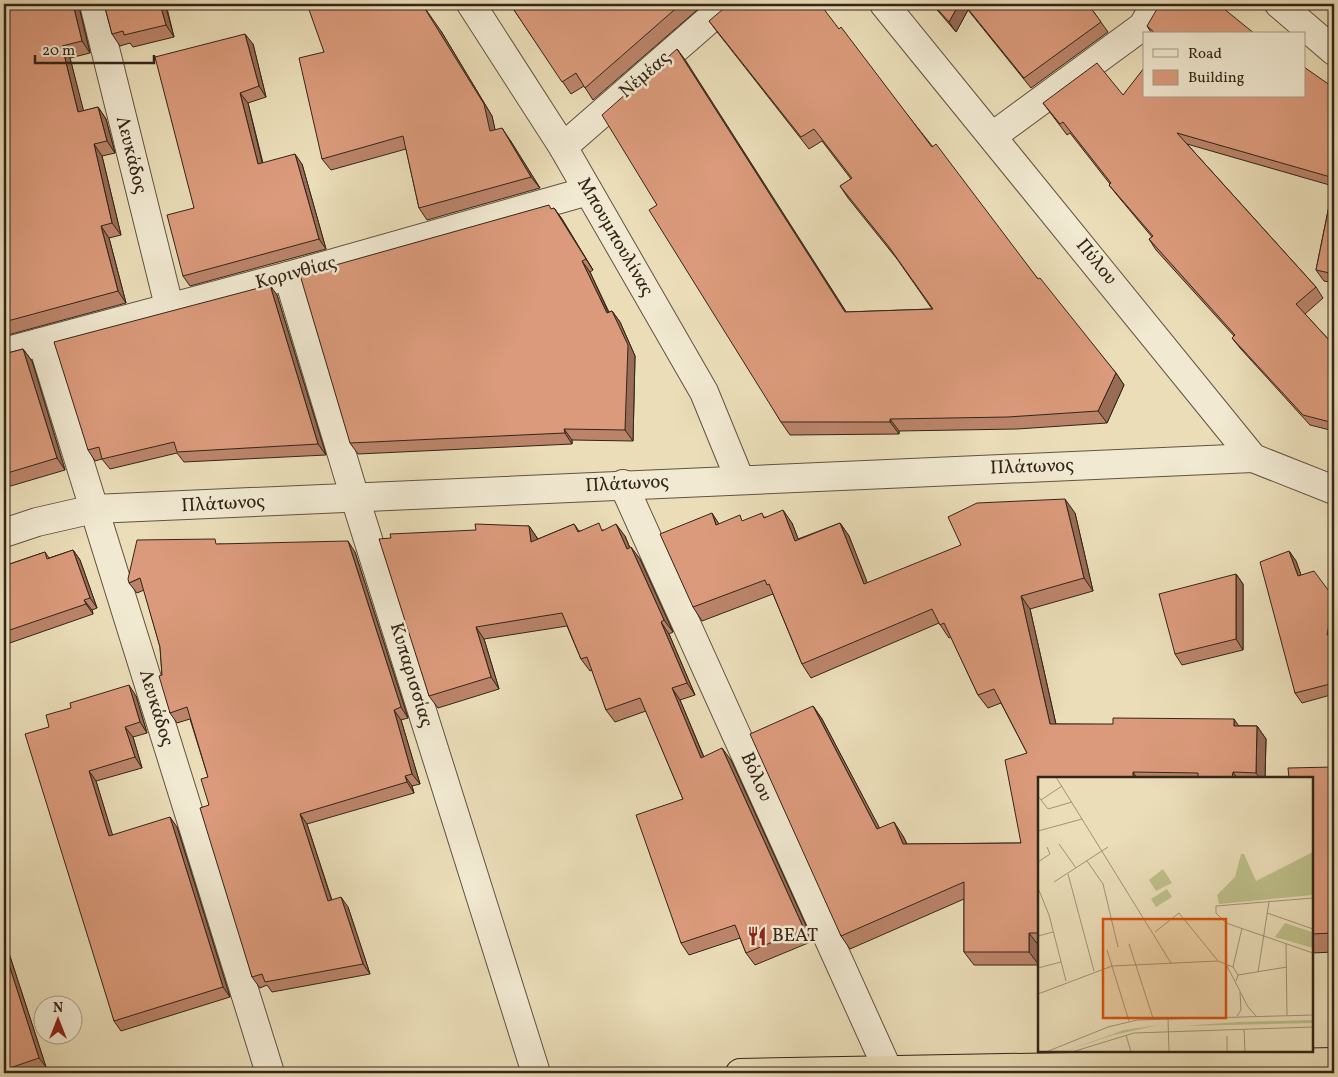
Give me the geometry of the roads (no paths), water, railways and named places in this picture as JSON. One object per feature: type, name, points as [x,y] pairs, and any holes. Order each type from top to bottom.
[{"type":"highway","points":[[740,1073],[1334,1062]]},
{"type":"street","name":"Λευκάδος","points":[[94,4],[169,306]]},
{"type":"street","name":"Μπουμπουλίνας","points":[[471,4],[562,147],[704,392],[740,480]]},
{"type":"street","name":"Νέμέας","points":[[562,147],[727,4]]},
{"type":"street","name":"Πύλου","points":[[884,4],[994,135],[1253,458]]},
{"type":"street","points":[[994,135],[1143,26],[1155,4]]},
{"type":"street","points":[[1279,4],[1334,51]]},
{"type":"street","name":"Κορινθίας","points":[[4,352],[169,306],[288,276],[588,191]]},
{"type":"street","name":"Κυπαρισσίας","points":[[288,276],[355,498],[536,1073]]},
{"type":"street","name":"Λευκάδος","points":[[42,342],[270,1073]]},
{"type":"street","points":[[1253,458],[1333,490]]},
{"type":"street","name":"Πλάτωνος","points":[[4,532],[37,522],[94,509],[623,484],[1253,458]]},
{"type":"street","name":"Βόλου","points":[[623,484],[888,1070]]},
{"type":"place","name":"ΒΕΑΤ","points":[[757,936]]}]
